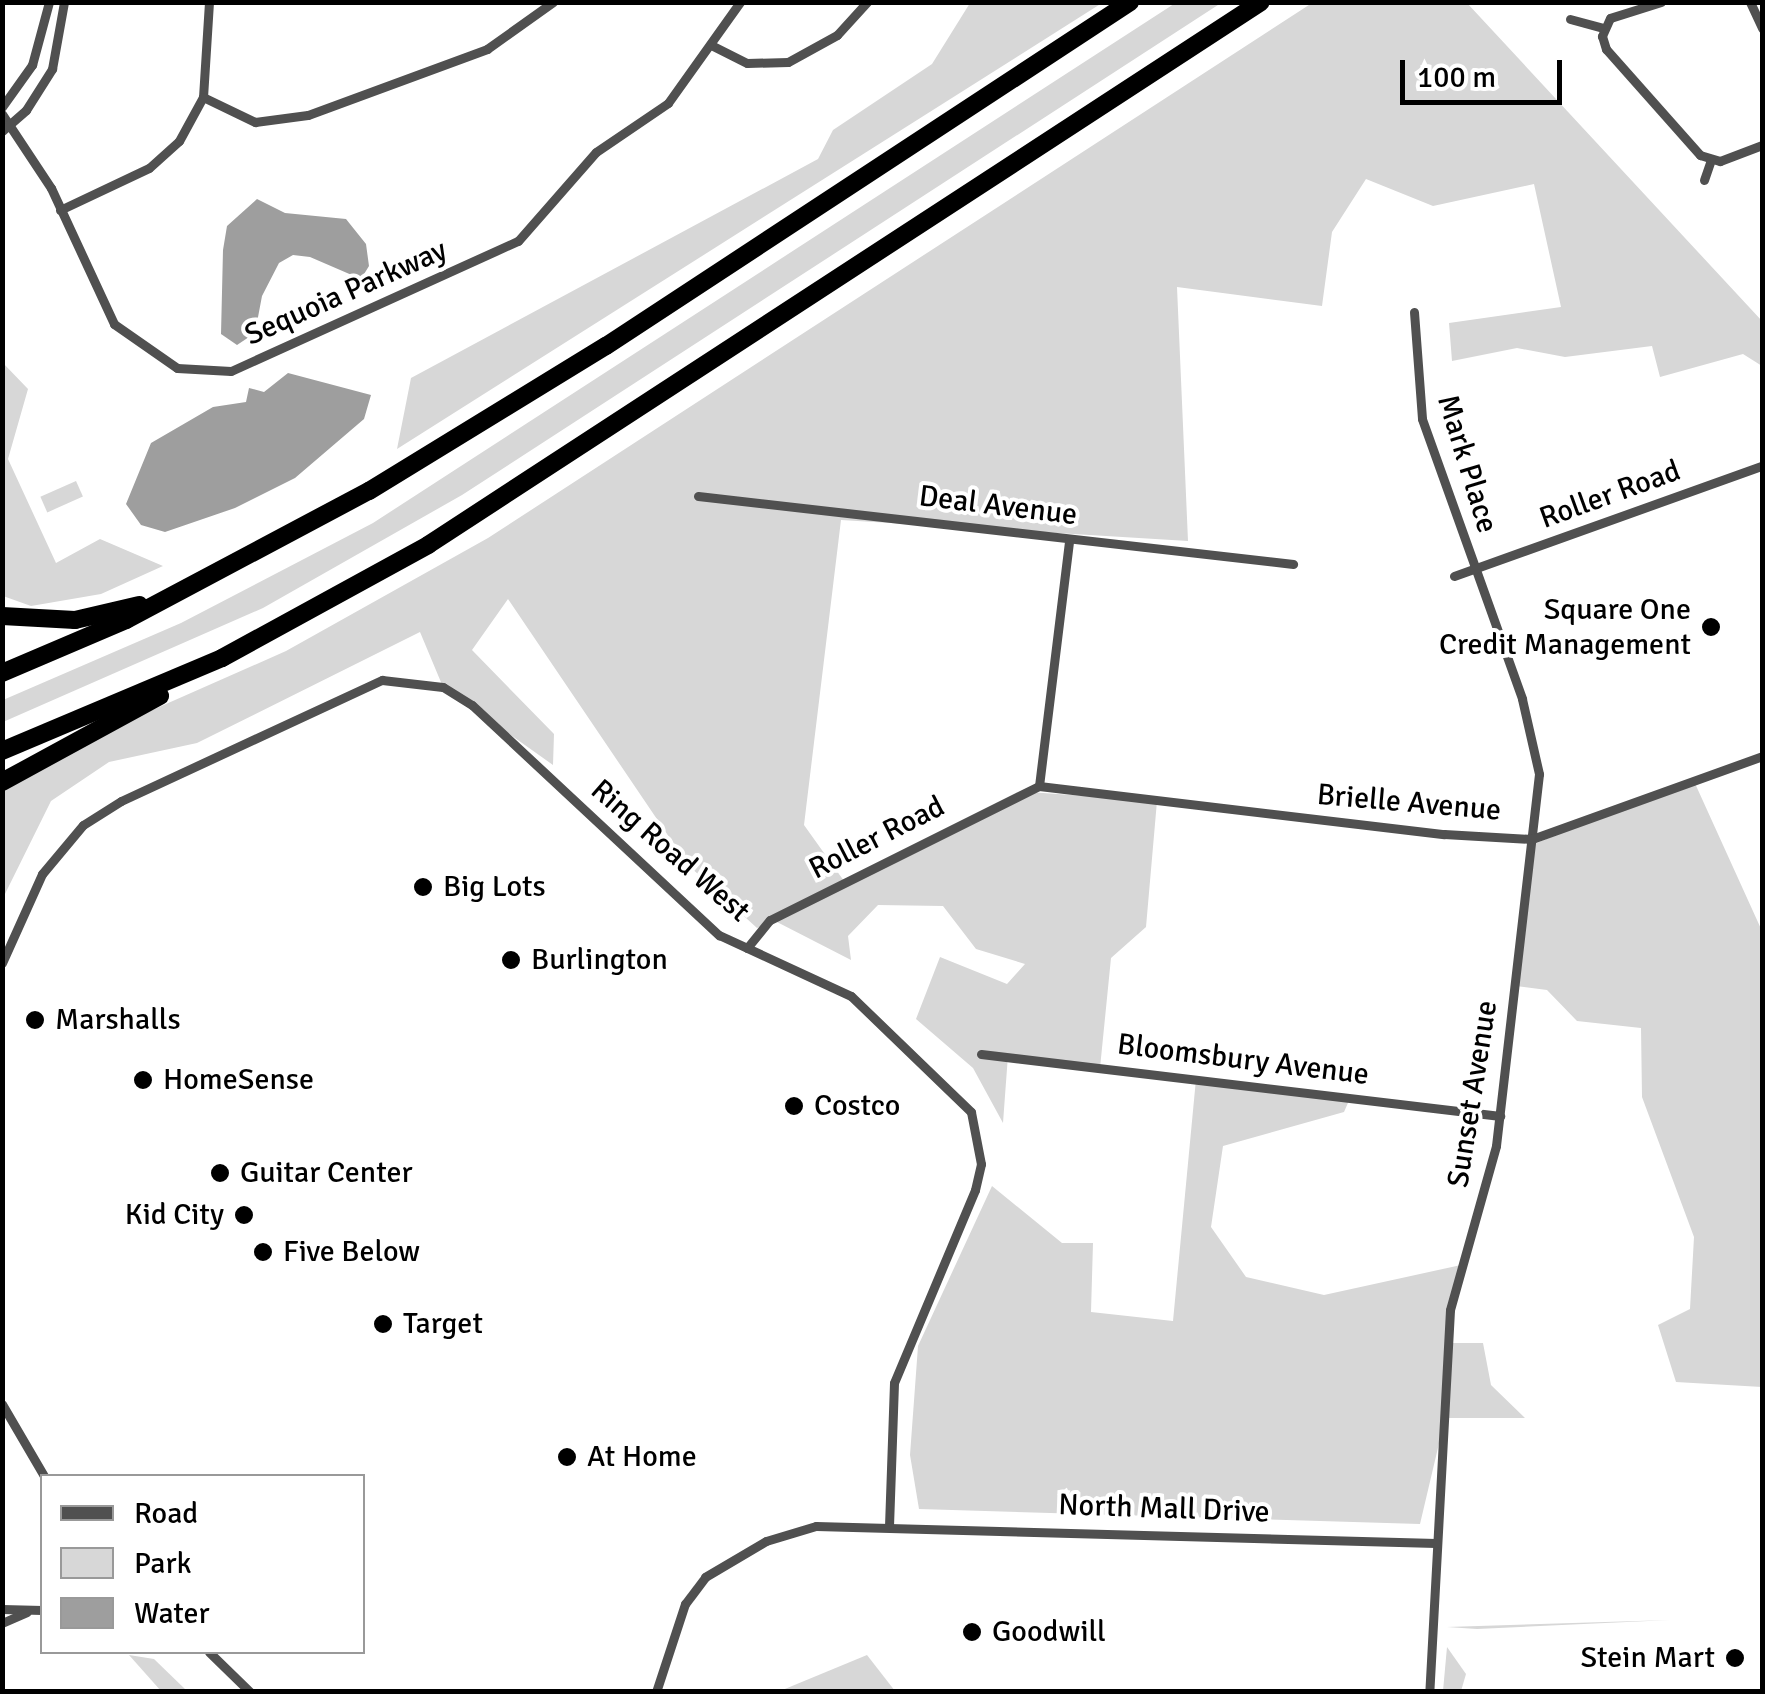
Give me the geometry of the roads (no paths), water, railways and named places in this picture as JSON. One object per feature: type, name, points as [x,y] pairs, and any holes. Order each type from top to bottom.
[{"type":"highway","points":[[2,673],[168,597],[459,437],[1130,2]]},
{"type":"highway","points":[[2,782],[370,580],[517,490],[1261,2]]},
{"type":"highway","points":[[2,616],[75,620],[168,597]]},
{"type":"highway","points":[[2,751],[222,658]]},
{"type":"street","points":[[2,110],[32,66],[49,2]]},
{"type":"street","points":[[6,127],[52,70],[64,2]]},
{"type":"street","points":[[60,210],[150,168],[179,140],[203,97],[209,2]]},
{"type":"street","points":[[203,97],[255,122],[308,116],[486,49],[553,2]]},
{"type":"street","name":"Sequoia Parkway","points":[[2,110],[6,127],[60,210],[102,303],[135,344],[177,368],[232,371],[504,251],[596,152],[668,103],[740,2]]},
{"type":"street","points":[[711,45],[747,63],[788,62],[837,35],[868,2]]},
{"type":"street","points":[[1603,28],[1617,13],[1661,2]]},
{"type":"street","points":[[1750,2],[1762,28]]},
{"type":"street","points":[[1570,20],[1603,28]]},
{"type":"street","points":[[1603,28],[1606,49],[1711,160]]},
{"type":"street","points":[[1711,160],[1762,146]]},
{"type":"street","points":[[1704,180],[1711,160]]},
{"type":"street","name":"Mark Place","points":[[1414,312],[1422,419],[1475,570]]},
{"type":"street","name":"Roller Road","points":[[1454,576],[1762,466]]},
{"type":"street","name":"Deal Avenue","points":[[698,496],[1293,564]]},
{"type":"street","points":[[1039,786],[1068,540]]},
{"type":"street","name":"Sunset Avenue","points":[[1429,1692],[1450,1310],[1500,1116],[1532,839],[1536,747],[1475,570]]},
{"type":"street","name":"Ring Road West","points":[[2,964],[42,874],[83,826],[121,801],[382,680],[443,687],[472,705],[719,935],[852,996],[958,1094],[978,1136],[975,1190],[894,1383],[889,1526]]},
{"type":"street","name":"Brielle Avenue","points":[[1039,786],[1532,839],[1762,756]]},
{"type":"street","name":"Roller Road","points":[[747,948],[770,920],[1039,786]]},
{"type":"street","name":"Bloomsbury Avenue","points":[[981,1054],[1500,1116]]},
{"type":"street","points":[[2,1404],[43,1474]]},
{"type":"street","name":"North Mall Drive","points":[[656,1692],[685,1604],[714,1570],[800,1529],[889,1526],[1436,1543]]},
{"type":"street","points":[[2,1606],[40,1610]]},
{"type":"street","points":[[2,1622],[30,1611]]},
{"type":"street","points":[[211,1654],[250,1692]]},
{"type":"water","points":[[257,199],[285,213],[346,219],[366,244],[369,266],[361,279],[310,257],[293,255],[279,263],[262,296],[255,333],[237,345],[221,334],[223,250],[227,226]]},
{"type":"water","points":[[288,373],[371,395],[364,419],[295,478],[235,508],[165,532],[141,525],[126,504],[151,443],[213,407],[246,402],[249,388],[264,392]]},
{"type":"place","name":"Square One Credit Management","points":[[1711,627]]},
{"type":"place","name":"Big Lots","points":[[423,887]]},
{"type":"place","name":"Burlington","points":[[511,960]]},
{"type":"place","name":"Marshalls","points":[[35,1020]]},
{"type":"place","name":"HomeSense","points":[[143,1080]]},
{"type":"place","name":"Costco","points":[[794,1106]]},
{"type":"place","name":"Guitar Center","points":[[220,1173]]},
{"type":"place","name":"Kid City","points":[[244,1215]]},
{"type":"place","name":"Five Below","points":[[263,1252]]},
{"type":"place","name":"Target","points":[[383,1324]]},
{"type":"place","name":"At Home","points":[[567,1457]]},
{"type":"place","name":"Goodwill","points":[[972,1632]]},
{"type":"place","name":"Stein Mart","points":[[1735,1658]]}]
